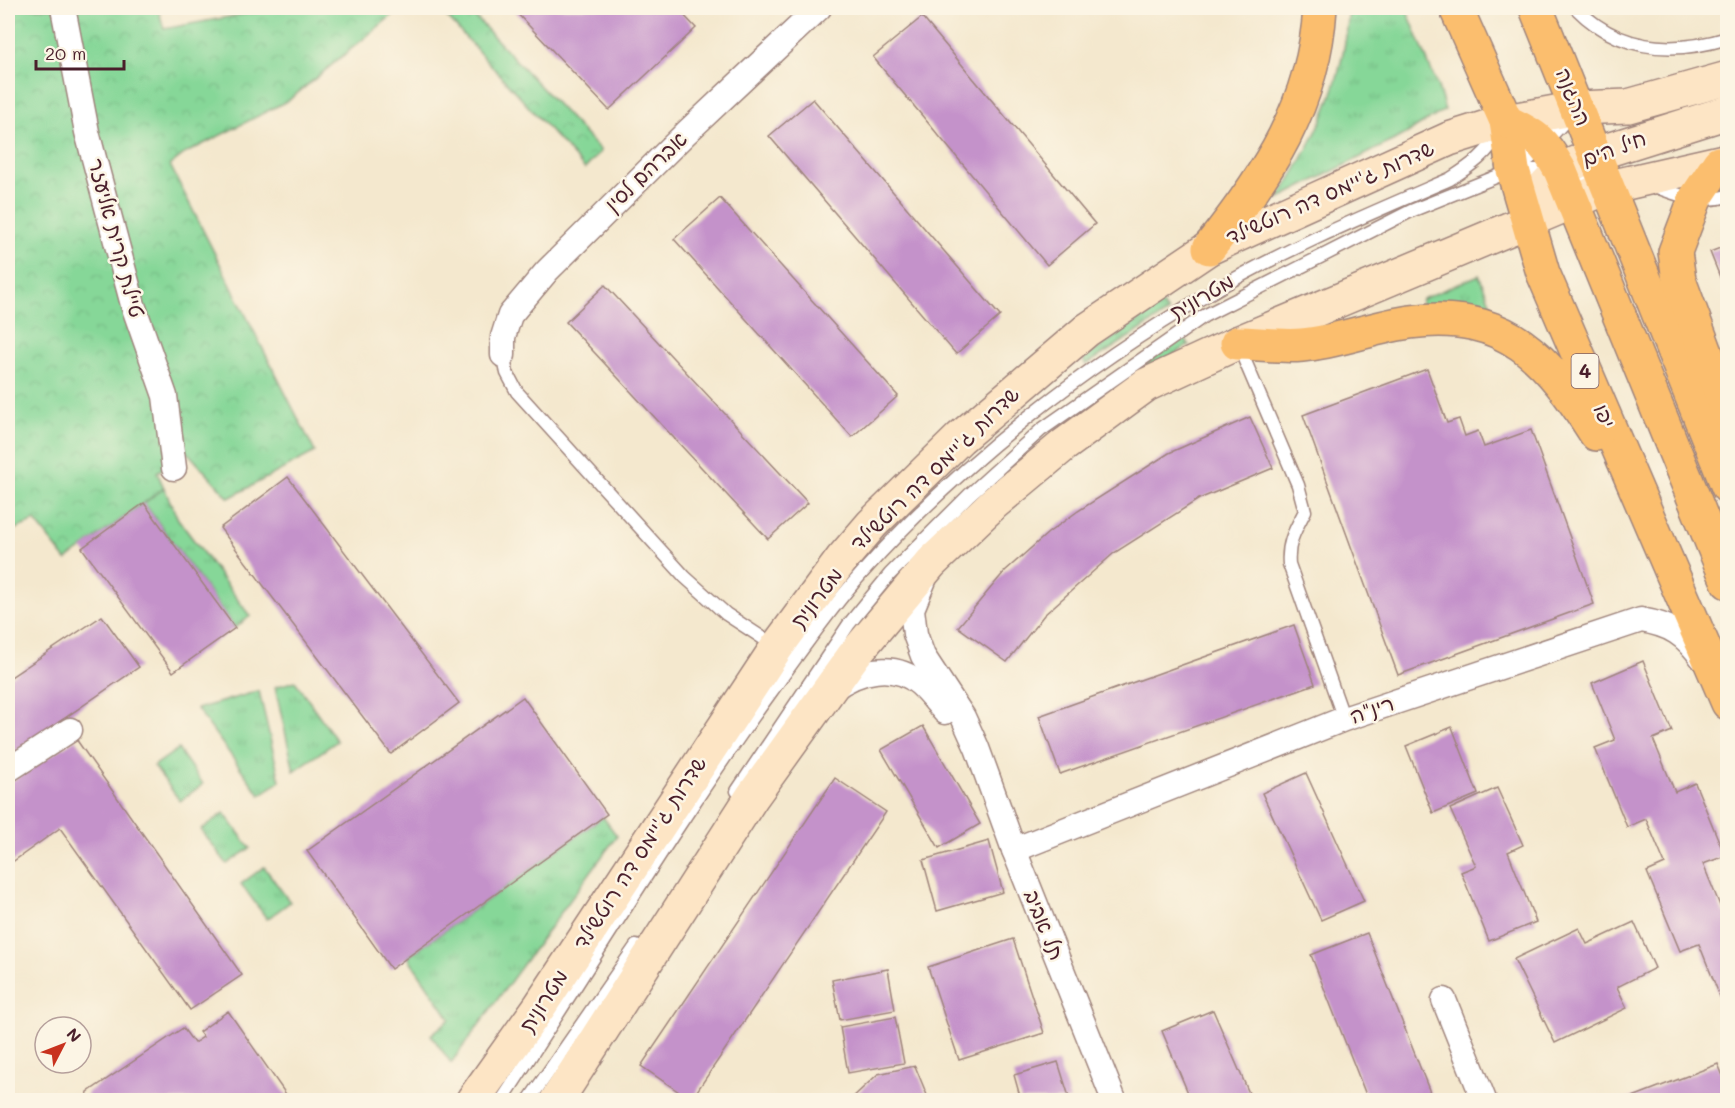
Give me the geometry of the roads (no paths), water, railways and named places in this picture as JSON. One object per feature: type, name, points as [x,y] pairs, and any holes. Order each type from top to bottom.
[{"type":"highway","points":[[1209,248],[1257,186],[1291,126],[1316,48],[1320,8]]},
{"type":"highway","name":"4","points":[[1456,8],[1506,121]]},
{"type":"highway","name":"ההגנה","points":[[1536,8],[1595,154],[1624,184]]},
{"type":"highway","points":[[1506,121],[1531,133],[1553,157],[1575,201],[1728,582]]},
{"type":"highway","name":"יפו","points":[[1506,121],[1513,170],[1543,273],[1722,690]]},
{"type":"highway","points":[[1724,161],[1695,199],[1675,252],[1678,271],[1726,405]]},
{"type":"highway","points":[[1624,184],[1728,487]]},
{"type":"highway","points":[[1237,343],[1302,345],[1410,322],[1459,320],[1495,328],[1521,344],[1545,366],[1578,406],[1648,520]]},
{"type":"street","name":"טיילת קרית אליעזר","points":[[63,8],[87,132],[133,305],[165,396],[174,468]]},
{"type":"street","name":"אברהם לסין","points":[[503,355],[503,337],[510,315],[547,272],[686,133],[819,8]]},
{"type":"street","name":"חיל הים","points":[[1506,121],[1577,108],[1628,105],[1728,78]]},
{"type":"street","name":"חיל הים","points":[[1526,220],[1553,157],[1595,154],[1728,112]]},
{"type":"street","name":"שדרות ג'יימס דה רוטשילד","points":[[473,1101],[540,1006],[777,647],[865,532],[960,438],[1087,330],[1209,248],[1449,139],[1506,121]]},
{"type":"street","name":"חיל הים","points":[[1526,220],[1624,184],[1724,161]]},
{"type":"street","points":[[557,1101],[752,797],[825,694],[931,564],[993,504],[1102,415],[1146,385],[1237,343],[1526,220]]},
{"type":"street","name":"תל אביב","points":[[931,564],[912,609],[915,634],[923,656],[963,717],[977,747],[1014,850],[1114,1101]]},
{"type":"street","name":"רינ\"ה","points":[[1014,850],[1344,719],[1641,620],[1665,624],[1692,644],[1722,690]]},
{"type":"street","name":"תל אביב","points":[[825,694],[845,680],[864,671],[891,670],[907,675],[920,684],[977,747]]},
{"type":"street","points":[[8,770],[70,730]]},
{"type":"street","points":[[1444,1000],[1484,1101]]},
{"type":"lane","points":[[1576,8],[1591,23],[1650,47],[1674,50],[1704,46],[1728,38]]},
{"type":"lane","name":"מטרונית","points":[[1513,170],[1553,157],[1577,108]]},
{"type":"lane","name":"מטרונית","points":[[502,1101],[735,741],[831,610],[897,534],[999,441],[1160,324],[1212,291],[1275,258],[1450,178],[1477,162],[1492,146],[1506,121]]},
{"type":"lane","name":"מטרונית","points":[[729,804],[849,624],[890,574],[961,503],[1041,430],[1204,316],[1411,211],[1513,170],[1553,157],[1624,184],[1695,199],[1717,200],[1728,196]]},
{"type":"lane","points":[[1237,343],[1298,485],[1305,511],[1291,536],[1287,552],[1289,564],[1344,719]]},
{"type":"lane","points":[[503,355],[507,373],[517,392],[685,577],[726,614],[777,647]]},
{"type":"lane","points":[[529,1101],[647,930]]}]
